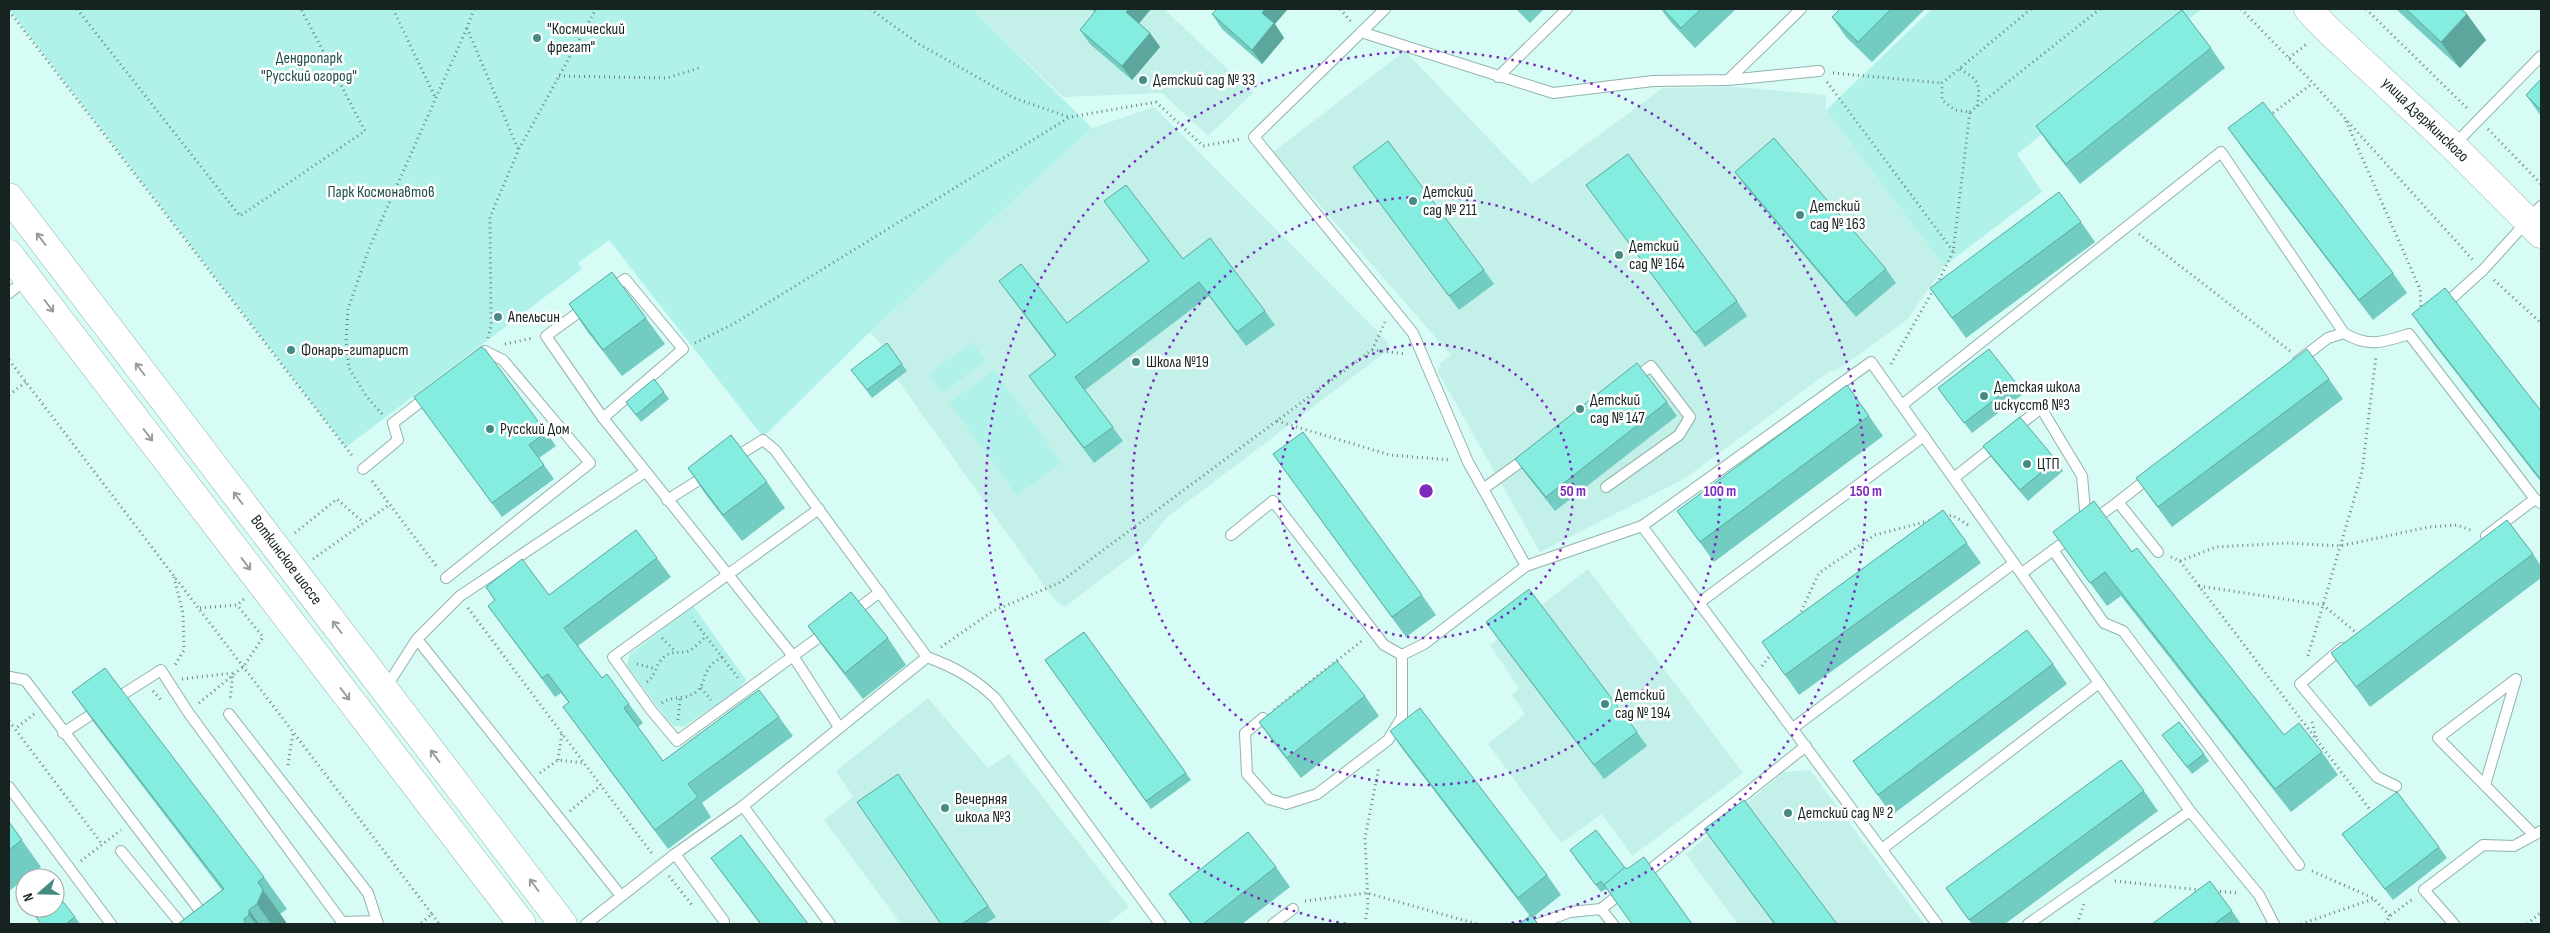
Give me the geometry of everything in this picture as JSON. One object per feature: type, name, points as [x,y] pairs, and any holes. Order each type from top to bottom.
[{"type":"main road","name":"улица Дзержинского","points":[[2308,9],[2453,146],[2537,220]]},
{"type":"main road","name":"Воткинское шоссе","points":[[9,197],[563,924]]},
{"type":"main road","name":"Воткинское шоссе","points":[[9,254],[18,286],[522,924]]},
{"type":"lane","points":[[1384,9],[1254,137],[1413,333],[1425,356],[1468,462],[1526,566]]},
{"type":"lane","points":[[1498,77],[1567,9]]},
{"type":"lane","points":[[1728,80],[1801,9]]},
{"type":"lane","points":[[1361,32],[1553,93],[1653,81],[1728,80],[1819,71]]},
{"type":"lane","points":[[2453,146],[2541,56]]},
{"type":"lane","points":[[1902,406],[2221,152],[2344,332],[2354,339],[2378,344],[2410,334],[2421,327]]},
{"type":"lane","points":[[2435,314],[2537,220]]},
{"type":"lane","points":[[603,418],[683,349],[625,279],[546,336],[603,418],[644,472],[793,656],[839,727]]},
{"type":"lane","points":[[2286,371],[2328,338],[2344,332]]},
{"type":"lane","points":[[2410,334],[2538,501],[2483,539]]},
{"type":"lane","points":[[446,578],[590,463],[503,360],[485,351],[470,363]]},
{"type":"lane","points":[[1402,654],[1424,644],[1526,566],[1642,526],[1871,362],[2190,811],[2259,896],[2274,924]]},
{"type":"lane","points":[[1606,488],[1679,435],[1690,417],[1651,366],[1628,383]]},
{"type":"lane","points":[[363,469],[398,440],[394,423],[440,387]]},
{"type":"lane","points":[[1954,478],[2042,408],[2082,476],[2086,526]]},
{"type":"lane","points":[[1699,603],[1924,436]]},
{"type":"lane","points":[[667,500],[762,440],[775,450],[927,657],[963,672],[995,698],[1160,924]]},
{"type":"lane","points":[[1483,489],[1536,451]]},
{"type":"lane","points":[[384,689],[417,640],[460,596],[644,472]]},
{"type":"lane","points":[[2022,573],[2156,472]]},
{"type":"lane","points":[[1231,535],[1273,501],[1384,645],[1402,654]]},
{"type":"lane","points":[[2118,502],[2158,552]]},
{"type":"lane","points":[[819,509],[613,657],[636,690],[677,741],[880,592]]},
{"type":"lane","points":[[1642,526],[1936,924]]},
{"type":"lane","points":[[2053,550],[2104,623],[2123,630],[2299,865]]},
{"type":"lane","points":[[1792,728],[2014,563]]},
{"type":"lane","points":[[2358,634],[2300,684],[2377,777],[2396,786]]},
{"type":"lane","points":[[417,640],[621,896]]},
{"type":"lane","points":[[1264,718],[1245,733],[1247,774],[1269,798],[1286,804],[1317,794],[1383,743],[1402,717],[1402,654]]},
{"type":"lane","points":[[586,924],[675,854],[743,806],[927,657]]},
{"type":"lane","points":[[63,733],[161,670],[188,712],[342,922],[378,923],[368,893],[229,714]]},
{"type":"lane","points":[[9,677],[25,680],[63,733],[204,916],[194,924]]},
{"type":"lane","points":[[2454,924],[2424,890],[2483,845],[2514,846],[2538,833],[2485,785],[2438,738],[2516,679],[2485,785]]},
{"type":"lane","points":[[1882,849],[2099,683]]},
{"type":"lane","points":[[1538,924],[1570,912],[1601,908],[1806,746]]},
{"type":"lane","points":[[9,787],[111,924]]},
{"type":"lane","points":[[743,806],[830,924]]},
{"type":"lane","points":[[2028,924],[2190,811]]},
{"type":"lane","points":[[121,851],[180,924]]},
{"type":"lane","points":[[675,854],[724,921]]},
{"type":"lane","points":[[1601,908],[1613,924]]},
{"type":"lane","points":[[1273,924],[1293,909]]},
{"type":"path","points":[[77,9],[240,216],[365,131],[301,9]]},
{"type":"path","points":[[393,9],[436,100]]},
{"type":"path","points":[[485,351],[491,326],[490,217],[518,149],[596,9]]},
{"type":"path","points":[[870,9],[919,44],[1014,98],[1070,117]]},
{"type":"path","points":[[1819,71],[1942,83],[2032,9]]},
{"type":"path","points":[[1882,377],[1923,312],[1953,252],[1970,112],[2100,9]]},
{"type":"path","points":[[2241,9],[2313,83],[2483,270],[2541,323]]},
{"type":"path","points":[[2366,9],[2541,184]]},
{"type":"path","points":[[394,423],[367,396],[349,368],[346,341],[348,308],[370,246],[436,100],[467,28],[472,10]]},
{"type":"path","points":[[467,28],[518,149]]},
{"type":"path","points":[[559,76],[667,78],[702,67]]},
{"type":"path","points":[[1960,68],[1973,77],[1980,88],[1977,106]]},
{"type":"path","points":[[1819,71],[1953,252]]},
{"type":"path","points":[[1942,83],[1942,100],[1955,110],[1970,112]]},
{"type":"path","points":[[2267,118],[2313,83]]},
{"type":"path","points":[[683,349],[735,323],[1070,117],[1156,102],[1203,146],[1254,137]]},
{"type":"path","points":[[2344,118],[2420,289],[2421,327]]},
{"type":"path","points":[[2127,225],[2301,359]]},
{"type":"path","points":[[927,657],[993,611],[1059,583],[1372,350],[1392,306]]},
{"type":"path","points":[[485,351],[502,344],[546,336]]},
{"type":"path","points":[[2317,741],[2300,684],[2362,472],[2378,344]]},
{"type":"path","points":[[1372,350],[1425,356]]},
{"type":"path","points":[[9,360],[439,924]]},
{"type":"path","points":[[9,395],[26,382]]},
{"type":"path","points":[[1277,421],[1390,455],[1468,462]]},
{"type":"path","points":[[294,532],[337,499],[364,524]]},
{"type":"path","points":[[1942,517],[1952,515],[1975,531]]},
{"type":"path","points":[[1796,625],[1819,573],[1876,535],[1933,520]]},
{"type":"path","points":[[2180,562],[2216,547],[2288,544],[2340,546],[2428,527],[2457,525],[2483,539]]},
{"type":"path","points":[[2158,552],[2180,562],[2371,811]]},
{"type":"path","points":[[174,574],[183,613],[184,650],[166,680],[153,690],[178,720],[244,666],[263,637],[237,605]]},
{"type":"path","points":[[2199,586],[2323,605],[2358,634]]},
{"type":"path","points":[[684,606],[705,638],[722,657],[746,690]]},
{"type":"path","points":[[1264,718],[1374,631]]},
{"type":"path","points":[[636,690],[653,678],[659,662],[664,656],[670,653],[688,652],[705,638]]},
{"type":"path","points":[[1753,676],[1777,647]]},
{"type":"path","points":[[651,710],[669,698],[682,699],[695,693],[700,688],[710,667],[722,657]]},
{"type":"path","points":[[166,680],[233,674]]},
{"type":"path","points":[[229,714],[233,674]]},
{"type":"path","points":[[16,728],[36,713]]},
{"type":"path","points":[[9,721],[102,844]]},
{"type":"path","points":[[285,786],[293,731]]},
{"type":"path","points":[[558,760],[562,733]]},
{"type":"path","points":[[1366,924],[1365,838],[1383,743]]},
{"type":"path","points":[[529,781],[558,760],[584,763]]},
{"type":"path","points":[[560,819],[601,785]]},
{"type":"path","points":[[70,869],[132,823]]},
{"type":"path","points":[[2299,865],[2373,898],[2390,916]]},
{"type":"path","points":[[2093,878],[2259,896]]},
{"type":"path","points":[[2384,924],[2390,916],[2424,890]]},
{"type":"path","points":[[1293,909],[1304,901],[1367,893],[1477,924]]},
{"type":"path","points":[[2301,924],[2373,898]]},
{"type":"path","points":[[2527,924],[2541,912]]},
{"type":"path","points":[[420,924],[432,914]]},
{"type":"shaded area","name":"Детский сад № 33","points":[[972,9],[1164,9],[1253,93],[1208,136],[1162,93],[1063,97]]},
{"type":"shaded area","points":[[1405,51],[1532,184],[1663,88],[1737,87],[1826,95],[1826,110],[1944,266],[1907,320],[1837,370],[1830,371],[1684,479],[1540,552],[1438,372],[1440,364],[1451,355],[1273,152]]},
{"type":"shaded area","name":"Школа №19","points":[[1154,107],[1388,342],[1387,351],[1166,518],[1143,547],[1065,607],[1056,602],[897,379],[889,353],[870,332],[1092,128]]},
{"type":"shaded area","name":"Детский сад № 194","points":[[1588,569],[1743,773],[1632,856],[1602,814],[1561,843],[1488,744],[1525,714],[1512,695],[1519,689],[1490,645]]},
{"type":"shaded area","name":"Вечерняя школа №3","points":[[928,698],[988,768],[1009,754],[1129,907],[1107,924],[901,924],[824,820],[853,797],[836,771]]},
{"type":"shaded area","name":"Детский сад № 2","points":[[1810,770],[1924,924],[1738,924],[1686,854],[1784,772]]},
{"type":"green space","name":"Парк Космонавтов","points":[[9,9],[972,9],[1092,128],[870,332],[763,437],[609,240],[578,263],[582,269],[346,447]]},
{"type":"green space","points":[[1932,9],[2202,9],[2017,154],[2042,192],[1944,266],[1826,110]]},
{"type":"green space","points":[[972,342],[986,360],[943,393],[929,374]]},
{"type":"green space","points":[[994,370],[1062,463],[1017,495],[949,403]]},
{"type":"green space","points":[[693,606],[746,680],[735,693],[683,727],[674,726],[627,666],[630,654]]},
{"type":"building","points":[[1097,9],[1129,9],[1126,12],[1150,33],[1122,66],[1080,30]]},
{"type":"building","points":[[1217,9],[1265,9],[1262,13],[1274,23],[1252,50],[1212,14]]},
{"type":"building","points":[[1663,9],[1701,9],[1681,28]]},
{"type":"building","points":[[1840,9],[1891,9],[1858,42],[1832,17]]},
{"type":"building","points":[[2406,9],[2461,9],[2467,14],[2441,42]]},
{"type":"building","points":[[2182,10],[2211,48],[2066,164],[2036,126]]},
{"type":"building","points":[[2541,79],[2541,110],[2526,95]]},
{"type":"building","points":[[2263,102],[2393,273],[2359,300],[2228,128]]},
{"type":"building","points":[[1774,138],[1886,269],[1846,303],[1735,172]]},
{"type":"building","points":[[1388,141],[1484,270],[1449,296],[1353,167]]},
{"type":"building","points":[[1628,154],[1737,301],[1695,333],[1586,185]]},
{"type":"building","points":[[1126,185],[1183,259],[1210,238],[1265,311],[1237,332],[1199,282],[1075,377],[1113,427],[1084,448],[1029,376],[1056,355],[999,281],[1021,264],[1067,323],[1149,261],[1104,201]]},
{"type":"building","points":[[2059,192],[2081,222],[1952,318],[1930,288]]},
{"type":"building","points":[[612,272],[646,318],[603,350],[569,304]]},
{"type":"building","points":[[2445,288],[2541,411],[2541,480],[2412,314]]},
{"type":"building","points":[[887,343],[902,364],[867,390],[851,370]]},
{"type":"building","name":"Русский Дом","points":[[481,347],[485,349],[546,432],[529,445],[544,465],[492,503],[414,397]]},
{"type":"building","name":"Детская школа искусств №3","points":[[1989,349],[2016,383],[1964,423],[1938,388]]},
{"type":"building","points":[[2307,349],[2329,379],[2158,507],[2136,478]]},
{"type":"building","points":[[1637,363],[1667,402],[1546,497],[1515,459]]},
{"type":"building","points":[[654,379],[664,392],[636,415],[626,402]]},
{"type":"building","points":[[1847,385],[1869,416],[1700,542],[1677,511]]},
{"type":"building","name":"ЦТП","points":[[2020,417],[2056,460],[2020,490],[1983,446]]},
{"type":"building","points":[[1303,432],[1422,595],[1392,617],[1273,454]]},
{"type":"building","points":[[731,435],[767,482],[723,515],[688,468]]},
{"type":"building","points":[[2094,501],[2132,552],[2137,548],[2284,735],[2299,723],[2322,752],[2275,789],[2105,572],[2090,583],[2053,532]]},
{"type":"building","points":[[1943,510],[1967,543],[1785,675],[1762,642]]},
{"type":"building","points":[[2507,520],[2533,554],[2356,687],[2331,653]]},
{"type":"building","points":[[636,530],[657,558],[564,628],[602,678],[607,674],[629,704],[624,708],[663,761],[759,690],[779,717],[688,784],[698,797],[655,830],[563,707],[569,702],[548,674],[542,678],[488,606],[495,600],[486,587],[522,559],[549,595]]},
{"type":"building","points":[[1529,589],[1637,732],[1594,765],[1486,622]]},
{"type":"building","points":[[851,592],[888,638],[845,673],[808,626]]},
{"type":"building","points":[[2027,630],[2053,664],[1878,795],[1853,761]]},
{"type":"building","points":[[1084,632],[1186,773],[1146,801],[1045,660]]},
{"type":"building","points":[[1337,661],[1365,696],[1287,758],[1259,722]]},
{"type":"building","points":[[105,668],[264,877],[258,882],[263,890],[257,904],[249,910],[249,915],[244,919],[245,924],[178,924],[224,889],[72,692]]},
{"type":"building","points":[[1420,708],[1547,875],[1518,898],[1390,731]]},
{"type":"building","points":[[2179,722],[2204,754],[2187,767],[2162,735]]},
{"type":"building","points":[[2121,760],[2144,791],[1969,920],[1946,888]]},
{"type":"building","points":[[898,774],[988,906],[962,924],[941,924],[857,802]]},
{"type":"building","points":[[2397,792],[2439,847],[2385,889],[2342,834]]},
{"type":"building","points":[[1744,800],[1837,924],[1775,924],[1704,829]]},
{"type":"building","points":[[9,822],[22,840],[9,850]]},
{"type":"building","points":[[1596,830],[1625,868],[1604,885],[1601,881],[1596,885],[1570,850]]},
{"type":"building","points":[[1248,832],[1276,867],[1203,924],[1192,924],[1169,894]]},
{"type":"building","points":[[741,835],[808,924],[761,924],[711,858]]},
{"type":"building","points":[[1644,857],[1692,924],[1632,924],[1604,885],[1625,867],[1627,869]]},
{"type":"building","points":[[2210,881],[2232,911],[2214,924],[2152,924]]},
{"type":"building","points":[[65,904],[75,917],[66,924],[41,924],[37,918],[65,918]]},
{"type":"building","points":[[1531,915],[1538,924],[1519,924]]},
{"type":"place","name":"\"Космический фрегат\"","points":[[537,38]]},
{"type":"place","name":"Детский сад № 33","points":[[1143,80]]},
{"type":"place","name":"Детский сад № 211","points":[[1413,201]]},
{"type":"place","name":"Детский сад № 163","points":[[1800,215]]},
{"type":"place","name":"Детский сад № 164","points":[[1619,255]]},
{"type":"place","name":"Апельсин","points":[[498,317]]},
{"type":"place","name":"Фонарь-гитарист","points":[[291,350]]},
{"type":"place","name":"Школа №19","points":[[1136,362]]},
{"type":"place","name":"Детская школа искусств №3","points":[[1984,396]]},
{"type":"place","name":"Детский сад № 147","points":[[1580,409]]},
{"type":"place","name":"Русский Дом","points":[[490,429]]},
{"type":"place","name":"ЦТП","points":[[2027,464]]},
{"type":"place","name":"Детский сад № 194","points":[[1605,704]]},
{"type":"place","name":"Вечерняя школа №3","points":[[945,808]]},
{"type":"place","name":"Детский сад № 2","points":[[1788,813]]},
{"type":"park label","name":"Дендропарк \"Русский огород\"","points":[[309,67]]}]
